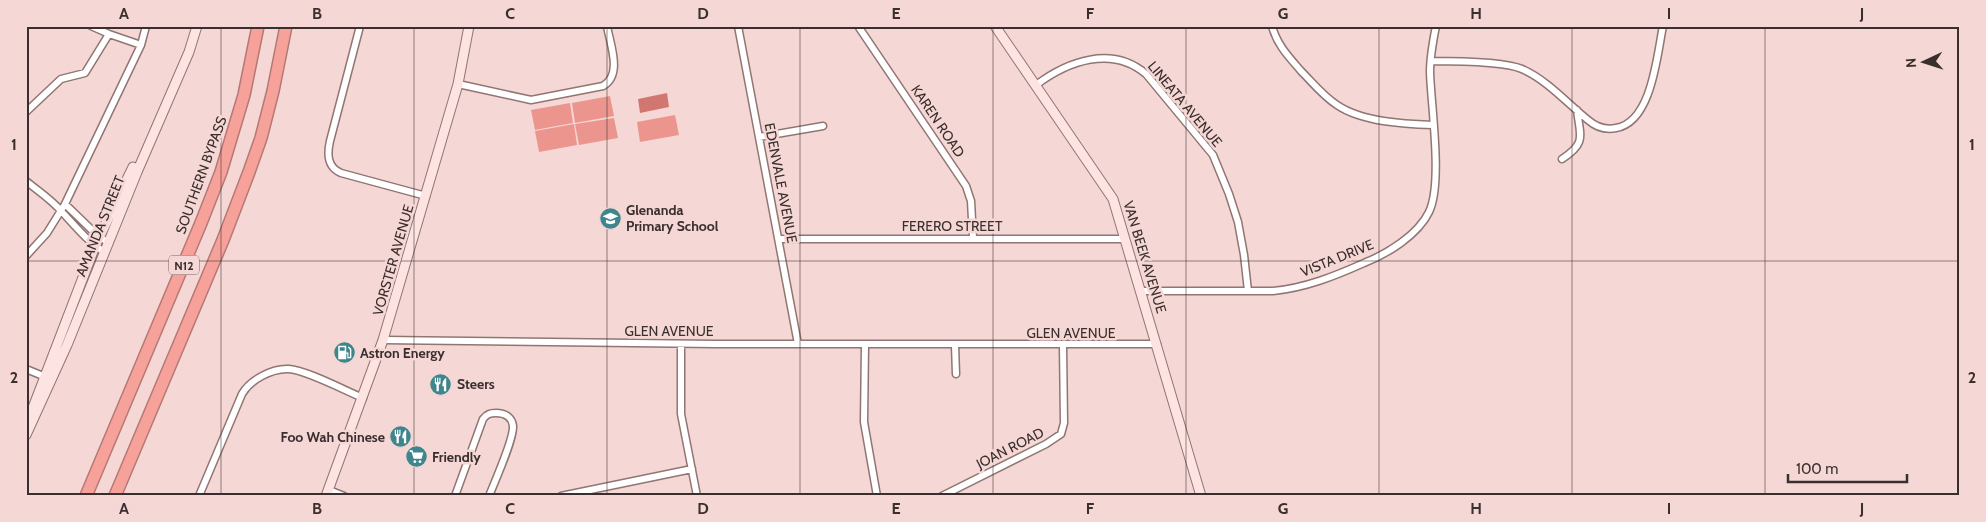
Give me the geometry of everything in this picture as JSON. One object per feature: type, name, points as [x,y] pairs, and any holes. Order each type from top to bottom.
[{"type":"highway","name":"SOUTHERN BYPASS","points":[[86,496],[221,172],[244,95],[258,26]]},
{"type":"highway","name":"N12","points":[[114,496],[223,240],[249,172],[261,138],[273,92],[286,26]]},
{"type":"street","points":[[91,26],[140,45]]},
{"type":"street","points":[[26,256],[47,233],[63,208],[140,45],[146,26]]},
{"type":"street","name":"AMANDA STREET","points":[[155,124],[193,26]]},
{"type":"street","name":"AMANDA STREET","points":[[26,426],[91,285],[123,198],[189,52],[197,26]]},
{"type":"street","points":[[360,26],[330,141],[328,152],[330,162],[334,169],[341,173],[426,196]]},
{"type":"street","name":"VORSTER AVENUE","points":[[328,493],[383,340],[458,84],[469,26]]},
{"type":"street","points":[[458,84],[530,100],[603,86],[610,80],[614,70],[607,26]]},
{"type":"street","name":"EDENVALE AVENUE","points":[[738,26],[798,344]]},
{"type":"street","name":"KAREN ROAD","points":[[858,26],[966,186],[970,201],[973,238]]},
{"type":"street","name":"VAN BEEK AVENUE","points":[[995,26],[1109,191],[1115,204],[1201,496]]},
{"type":"street","points":[[1272,26],[1277,40],[1286,53],[1320,91],[1337,105],[1357,114],[1393,123],[1433,125]]},
{"type":"street","name":"VISTA DRIVE","points":[[1141,290],[1284,290],[1311,284],[1372,260],[1388,251],[1413,232],[1428,214],[1433,203],[1435,161],[1431,60],[1436,26]]},
{"type":"street","points":[[1431,60],[1481,63],[1522,69],[1548,86],[1598,126],[1610,129],[1622,127],[1630,122],[1642,108],[1655,68],[1662,27]]},
{"type":"street","points":[[26,112],[64,77],[85,73],[109,34]]},
{"type":"street","name":"LINEATA AVENUE","points":[[1036,85],[1066,66],[1094,59],[1116,59],[1130,62],[1146,74],[1214,155],[1238,222],[1243,246],[1248,291]]},
{"type":"street","points":[[1562,159],[1578,147],[1580,141],[1577,110]]},
{"type":"street","points":[[760,137],[823,126]]},
{"type":"street","points":[[26,181],[63,208],[76,230],[97,242],[104,252]]},
{"type":"street","name":"AMANDA STREET","points":[[26,435],[97,242],[123,198]]},
{"type":"street","name":"FERERO STREET","points":[[779,239],[1125,239]]},
{"type":"street","points":[[97,242],[108,242]]},
{"type":"street","points":[[82,280],[91,285]]},
{"type":"street","name":"GLEN AVENUE","points":[[383,340],[466,343],[1063,346],[1157,344]]},
{"type":"street","points":[[681,344],[681,414],[697,496]]},
{"type":"street","points":[[865,345],[864,422],[877,496]]},
{"type":"street","points":[[955,345],[956,374]]},
{"type":"street","name":"JOAN ROAD","points":[[942,496],[1046,444],[1061,434],[1064,423],[1063,346]]},
{"type":"street","points":[[26,369],[48,378]]},
{"type":"street","points":[[199,496],[242,394],[252,382],[289,369],[363,398]]},
{"type":"street","points":[[454,496],[481,422],[487,414],[502,413],[506,414],[512,421],[512,433],[490,496]]},
{"type":"street","points":[[561,496],[692,469]]},
{"type":"street","points":[[599,488],[601,496]]},
{"type":"street","points":[[328,493],[344,496]]},
{"type":"shaded area","points":[[667,93],[669,107],[640,113],[638,99]]},
{"type":"shaded area","points":[[610,96],[614,116],[575,123],[572,103]]},
{"type":"shaded area","points":[[570,103],[573,123],[535,130],[531,110]]},
{"type":"shaded area","points":[[675,115],[679,135],[640,142],[637,122]]},
{"type":"shaded area","points":[[614,118],[618,138],[579,145],[575,124]]},
{"type":"shaded area","points":[[574,124],[577,145],[539,152],[535,131]]},
{"type":"place","name":"Glenanda Primary School","points":[[610,218]]},
{"type":"place","name":"Astron Energy","points":[[344,353]]},
{"type":"place","name":"Steers","points":[[441,384]]},
{"type":"place","name":"Foo Wah Chinese","points":[[401,437]]},
{"type":"place","name":"Friendly","points":[[416,457]]}]
